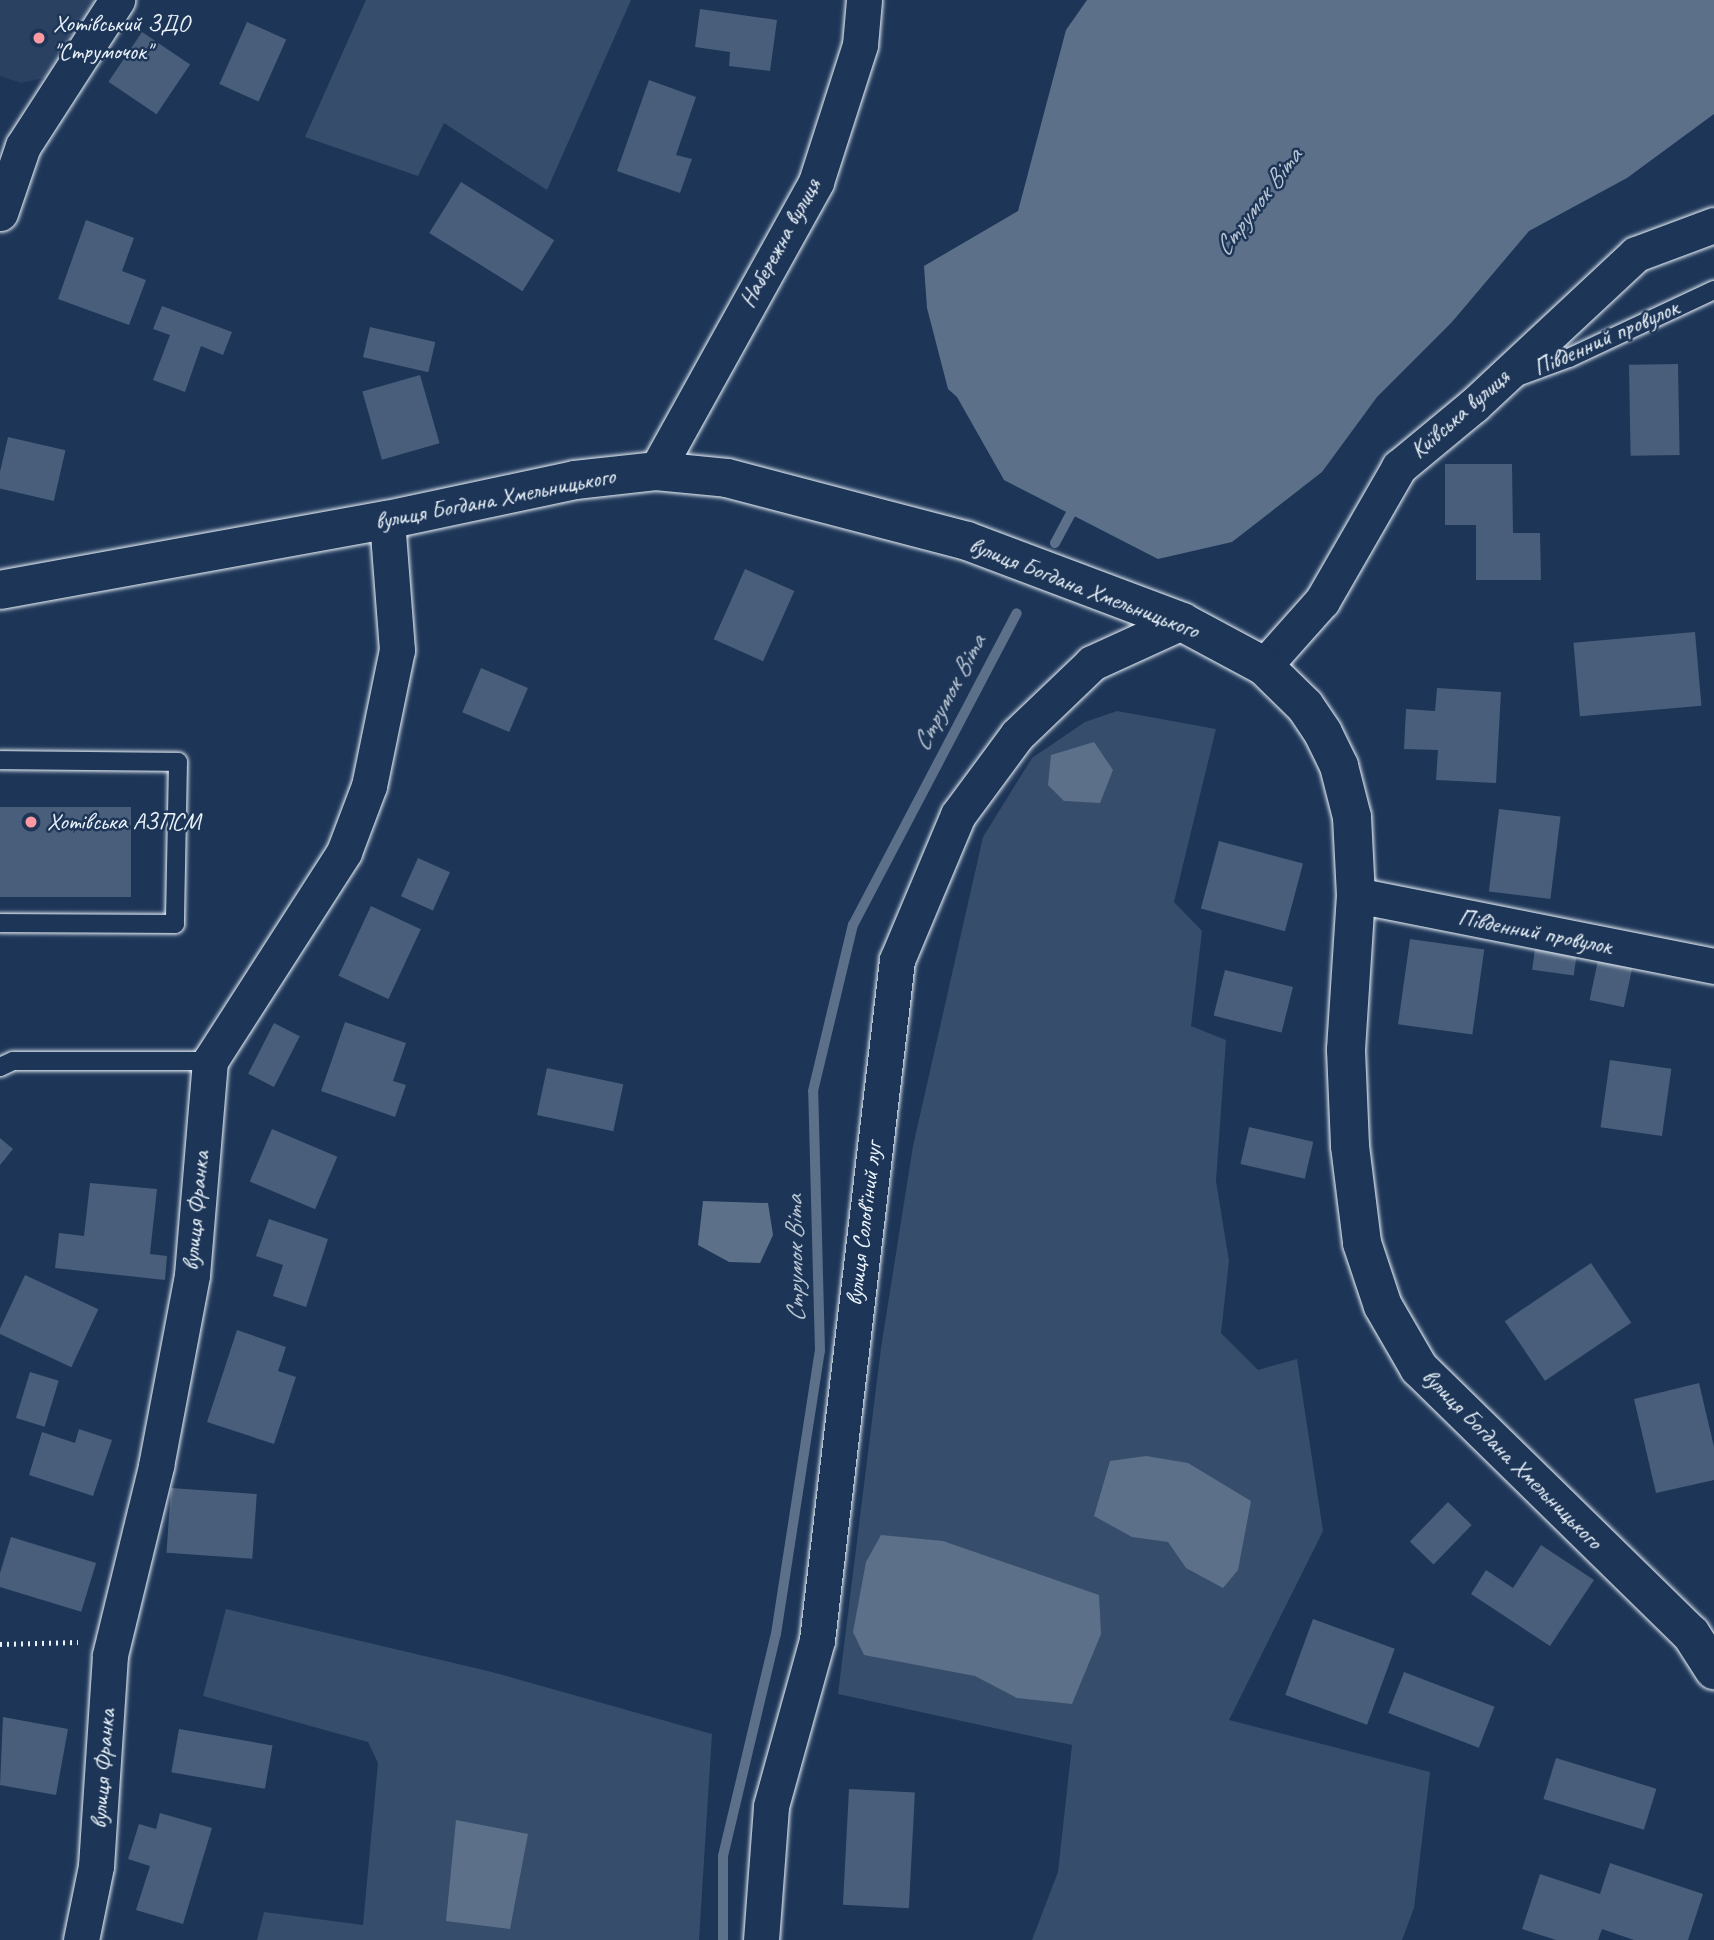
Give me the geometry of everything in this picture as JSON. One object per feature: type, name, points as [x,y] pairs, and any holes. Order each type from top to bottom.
[{"type":"street","points":[[0,213],[11,142],[117,0]]},
{"type":"street","name":"Набережна вулиця","points":[[656,471],[816,182],[860,45],[864,0]]},
{"type":"street","name":"Київська вулиця","points":[[1264,666],[1322,601],[1399,467],[1497,384],[1636,254],[1714,225]]},
{"type":"street","name":"вулиця Богдана Хмельницького","points":[[0,590],[387,520],[575,480],[656,471],[740,481],[967,541],[1182,622],[1264,666],[1305,706],[1339,766],[1352,817],[1356,895],[1346,1050],[1350,1146],[1362,1243],[1383,1306],[1419,1368],[1691,1634],[1714,1670]]},
{"type":"street","name":"вулиця Франка","points":[[81,1940],[96,1867],[114,1641],[156,1466],[192,1275],[210,1061],[344,852],[369,786],[397,650],[387,520]]},
{"type":"street","name":"вулиця Солов'їний луг","points":[[761,1940],[771,1806],[817,1640],[897,960],[958,815],[1017,735],[1093,663],[1182,622]]},
{"type":"street","name":"Південний провулок","points":[[1356,895],[1714,966]]},
{"type":"lane","name":"Південний провулок","points":[[1497,384],[1569,358],[1714,290]]},
{"type":"lane","points":[[0,760],[178,762],[175,924],[0,923]]},
{"type":"lane","points":[[0,1067],[13,1061],[210,1061]]},
{"type":"path","points":[[0,1644],[114,1641]]},
{"type":"shaded area","name":"Хотівський ЗДО \"Струмочок\"","points":[[0,0],[101,0],[54,76],[21,83],[0,76]]},
{"type":"shaded area","points":[[366,0],[631,0],[547,190],[444,123],[418,176],[305,137]]},
{"type":"shaded area","points":[[1117,711],[1216,729],[1174,902],[1202,931],[1191,1026],[1226,1040],[1216,1181],[1229,1261],[1221,1333],[1258,1370],[1297,1359],[1323,1531],[1229,1720],[1430,1772],[1414,1908],[1402,1940],[1032,1940],[1058,1872],[1072,1745],[838,1694],[881,1348],[913,1146],[983,837],[1032,758],[1085,722]]},
{"type":"shaded area","points":[[226,1609],[492,1672],[712,1734],[699,1940],[257,1940],[264,1912],[363,1925],[378,1763],[368,1742],[203,1696]]},
{"type":"water","points":[[1087,0],[1714,0],[1714,114],[1627,178],[1529,231],[1452,322],[1377,397],[1322,472],[1232,542],[1158,559],[1004,480],[957,397],[948,389],[927,308],[924,266],[1018,211],[1066,30]]},
{"type":"water","points":[[1094,742],[1113,770],[1100,803],[1064,801],[1048,785],[1051,755]]},
{"type":"water","points":[[703,1201],[768,1203],[773,1235],[760,1263],[729,1262],[698,1245]]},
{"type":"water","points":[[1146,1456],[1188,1463],[1251,1501],[1238,1570],[1223,1588],[1186,1568],[1168,1542],[1132,1537],[1094,1516],[1110,1461]]},
{"type":"water","points":[[881,1535],[943,1541],[1099,1595],[1101,1634],[1072,1704],[1017,1698],[975,1676],[864,1655],[853,1632],[866,1562]]},
{"type":"water","points":[[456,1820],[528,1834],[510,1929],[446,1921]]},
{"type":"building","points":[[700,9],[777,20],[770,71],[729,66],[730,52],[695,47]]},
{"type":"building","points":[[247,22],[286,39],[259,102],[219,84]]},
{"type":"building","points":[[142,32],[190,64],[157,114],[108,82]]},
{"type":"building","points":[[649,80],[696,97],[676,155],[692,159],[680,193],[617,171]]},
{"type":"building","points":[[461,182],[554,240],[522,291],[429,233]]},
{"type":"building","points":[[86,220],[134,238],[122,271],[146,280],[129,325],[58,299]]},
{"type":"building","points":[[162,306],[232,332],[223,355],[201,346],[185,392],[153,380],[170,335],[153,329]]},
{"type":"building","points":[[370,327],[435,342],[428,372],[363,357]]},
{"type":"building","points":[[1678,364],[1680,455],[1631,456],[1629,365]]},
{"type":"building","points":[[420,375],[440,443],[382,460],[362,392]]},
{"type":"building","points":[[8,437],[65,450],[54,501],[0,489],[0,472]]},
{"type":"building","points":[[1445,464],[1512,464],[1513,533],[1540,533],[1541,580],[1476,580],[1476,525],[1445,525]]},
{"type":"building","points":[[745,569],[794,591],[763,661],[714,639]]},
{"type":"building","points":[[1695,632],[1701,706],[1580,716],[1573,643]]},
{"type":"building","points":[[481,668],[528,688],[509,732],[462,712]]},
{"type":"building","points":[[1437,688],[1501,692],[1496,783],[1436,780],[1438,750],[1404,749],[1406,709],[1435,711]]},
{"type":"building","points":[[0,807],[131,807],[131,897],[0,897]]},
{"type":"building","points":[[1499,809],[1561,817],[1550,899],[1489,891]]},
{"type":"building","points":[[1219,841],[1303,864],[1285,931],[1201,909]]},
{"type":"building","points":[[418,858],[450,872],[433,911],[401,896]]},
{"type":"building","points":[[371,906],[421,929],[388,999],[338,976]]},
{"type":"building","points":[[1537,935],[1579,941],[1574,976],[1532,970]]},
{"type":"building","points":[[1410,939],[1484,949],[1472,1035],[1398,1024]]},
{"type":"building","points":[[1600,951],[1634,958],[1624,1007],[1590,1000]]},
{"type":"building","points":[[1225,970],[1293,987],[1282,1033],[1214,1016]]},
{"type":"building","points":[[345,1022],[406,1043],[393,1081],[406,1085],[395,1117],[321,1091]]},
{"type":"building","points":[[274,1023],[300,1036],[274,1087],[248,1074]]},
{"type":"building","points":[[1610,1060],[1671,1069],[1662,1136],[1601,1127]]},
{"type":"building","points":[[547,1068],[623,1084],[613,1131],[537,1115]]},
{"type":"building","points":[[1249,1127],[1313,1142],[1305,1179],[1240,1164]]},
{"type":"building","points":[[272,1129],[337,1157],[315,1209],[250,1181]]},
{"type":"building","points":[[0,1138],[13,1149],[0,1165]]},
{"type":"building","points":[[90,1183],[157,1189],[150,1254],[167,1256],[165,1280],[55,1268],[59,1233],[84,1236]]},
{"type":"building","points":[[269,1219],[328,1239],[306,1307],[273,1296],[283,1265],[256,1256]]},
{"type":"building","points":[[1591,1263],[1631,1323],[1545,1381],[1505,1321]]},
{"type":"building","points":[[25,1275],[98,1309],[71,1367],[0,1334]]},
{"type":"building","points":[[237,1330],[286,1347],[278,1371],[296,1377],[274,1444],[207,1422]]},
{"type":"building","points":[[30,1372],[59,1381],[45,1427],[16,1418]]},
{"type":"building","points":[[1699,1383],[1714,1447],[1714,1480],[1656,1493],[1634,1399]]},
{"type":"building","points":[[79,1429],[112,1440],[93,1496],[29,1475],[42,1432],[75,1443]]},
{"type":"building","points":[[171,1488],[257,1494],[252,1559],[166,1553]]},
{"type":"building","points":[[1448,1502],[1472,1525],[1434,1564],[1410,1542]]},
{"type":"building","points":[[11,1537],[96,1563],[81,1612],[0,1587],[0,1573]]},
{"type":"building","points":[[1541,1545],[1594,1580],[1550,1646],[1471,1594],[1486,1570],[1513,1588]]},
{"type":"building","points":[[1313,1619],[1395,1649],[1367,1725],[1285,1695]]},
{"type":"building","points":[[1404,1672],[1495,1707],[1479,1748],[1388,1713]]},
{"type":"building","points":[[3,1717],[68,1729],[56,1795],[0,1785]]},
{"type":"building","points":[[179,1729],[273,1745],[265,1789],[171,1772]]},
{"type":"building","points":[[1556,1758],[1656,1789],[1644,1830],[1543,1799]]},
{"type":"building","points":[[849,1789],[915,1792],[909,1908],[843,1905]]},
{"type":"building","points":[[160,1813],[212,1828],[183,1924],[136,1910],[150,1866],[128,1859],[139,1824],[156,1829]]},
{"type":"building","points":[[1610,1863],[1703,1894],[1688,1940],[1634,1940],[1602,1929],[1598,1940],[1556,1940],[1522,1929],[1540,1874],[1600,1894]]},
{"type":"waterway","name":"Струмок Віта","points":[[1055,543],[1077,502]]},
{"type":"waterway","name":"Струмок Віта","points":[[723,1940],[723,1856],[776,1634],[820,1351],[813,1091],[853,925],[1017,613]]},
{"type":"place","name":"Хотівський ЗДО \"Струмочок\"","points":[[39,38]]},
{"type":"place","name":"Хотівська АЗПСМ","points":[[31,822]]}]
